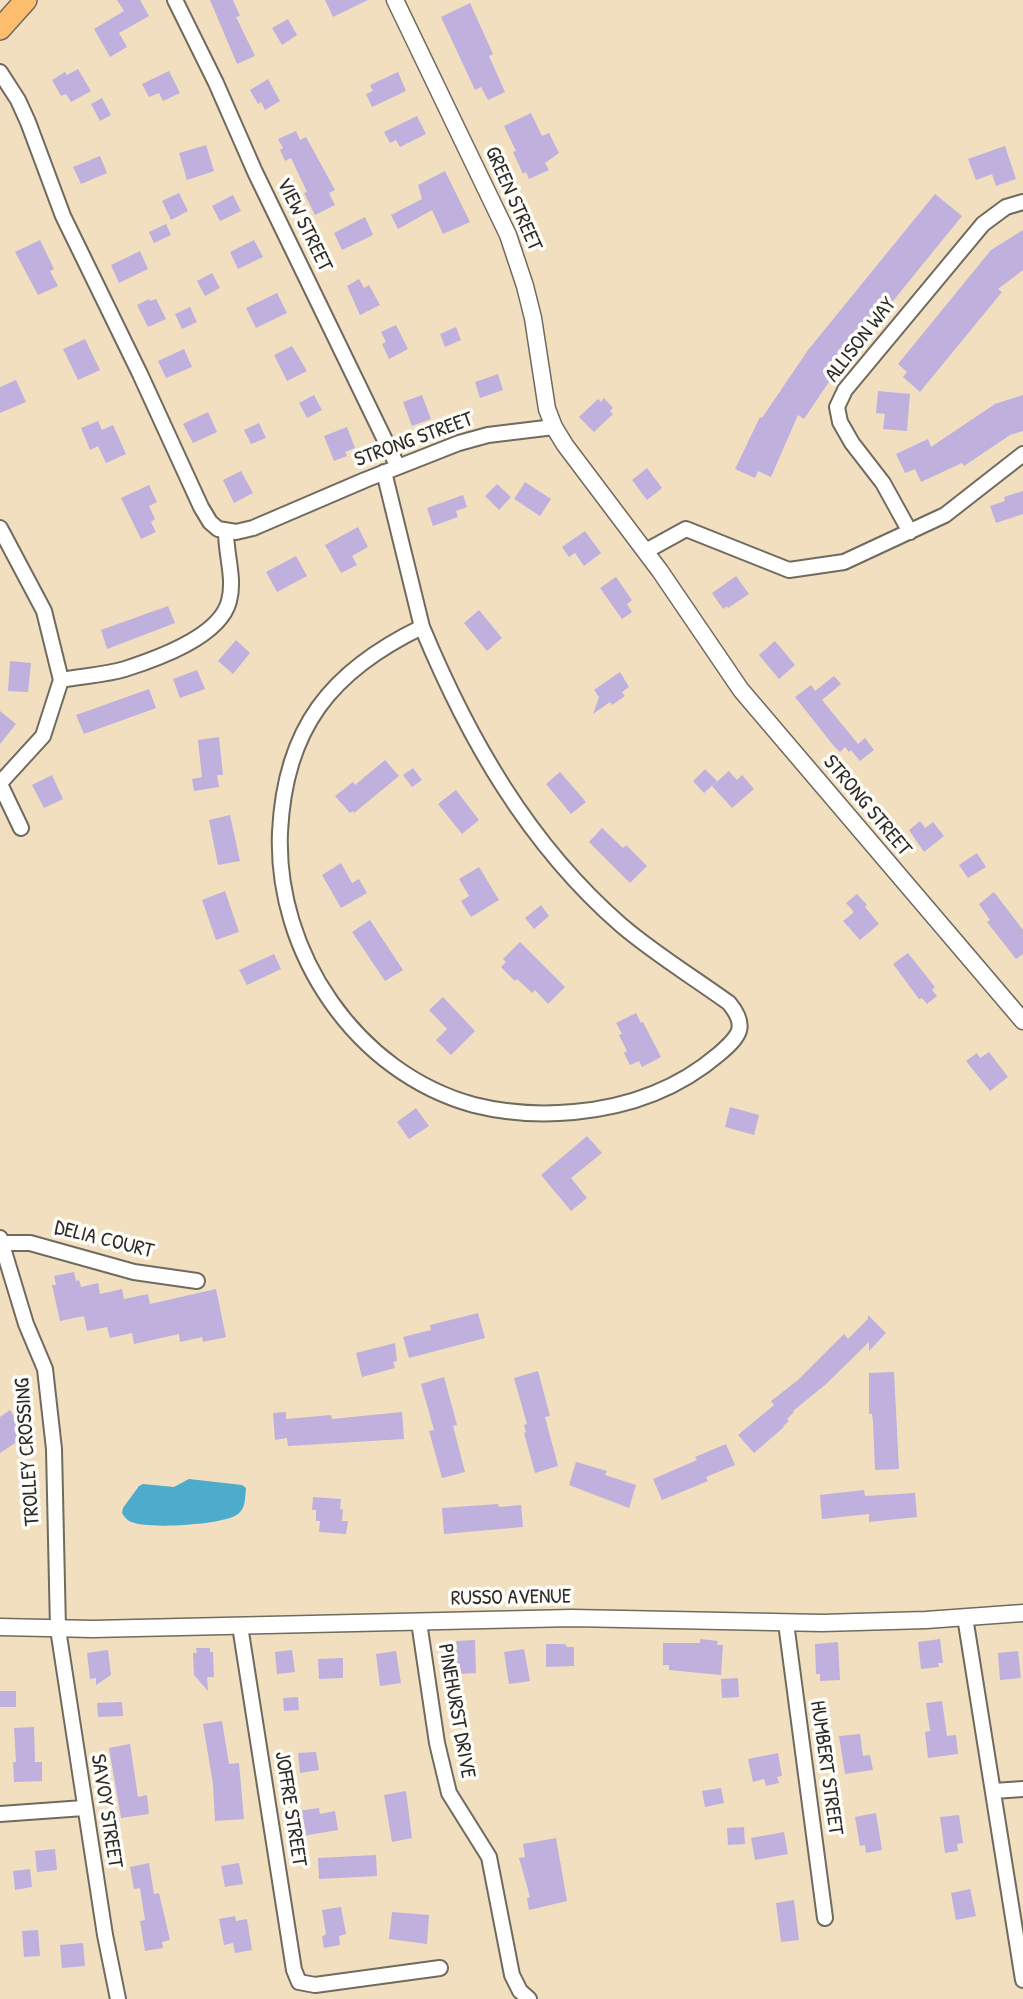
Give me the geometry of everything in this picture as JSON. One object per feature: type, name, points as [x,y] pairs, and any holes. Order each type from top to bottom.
[{"type":"main road","points":[[0,29],[26,0]]},
{"type":"street","name":"VIEW STREET","points":[[175,0],[225,103],[391,470],[422,626],[452,698],[480,750],[550,851],[619,922],[660,956],[729,1003],[739,1015],[741,1026],[735,1040],[699,1070],[674,1085],[648,1098],[590,1111],[554,1114],[473,1105],[414,1078],[376,1052],[350,1027],[313,974],[294,931],[281,877],[281,816],[293,757],[310,718],[333,689],[369,656],[422,626]]},
{"type":"street","name":"GREEN STREET","points":[[395,0],[489,192],[518,262],[533,318],[543,390],[554,428]]},
{"type":"street","points":[[0,72],[29,122],[62,216],[140,374],[187,480],[210,522],[226,532],[232,588],[229,604],[222,616],[201,636],[175,650],[123,670],[61,680]]},
{"type":"street","name":"ALLISON WAY","points":[[910,532],[883,483],[840,422],[837,407],[845,390],[974,233],[1006,207],[1023,202]]},
{"type":"street","name":"STRONG STREET","points":[[226,532],[253,528],[391,470],[488,435],[554,428],[576,461],[646,551],[741,690],[1023,1021]]},
{"type":"street","points":[[646,551],[686,529],[789,570],[844,562],[945,515],[1023,454]]},
{"type":"street","points":[[0,527],[44,611],[61,680],[43,736],[0,783],[21,828]]},
{"type":"street","name":"DELIA COURT","points":[[1,1241],[30,1243],[134,1272],[197,1281]]},
{"type":"street","name":"TROLLEY CROSSING","points":[[1,1241],[26,1324],[45,1369],[54,1448],[58,1629]]},
{"type":"street","name":"RUSSO AVENUE","points":[[0,1628],[599,1618],[786,1623],[890,1621],[1023,1613]]},
{"type":"street","points":[[965,1617],[1023,1980]]},
{"type":"street","name":"PINEHURST DRIVE","points":[[419,1622],[438,1743],[449,1793],[489,1857],[512,1975],[520,1991],[529,1999]]},
{"type":"street","name":"HUMBERT STREET","points":[[786,1623],[825,1918]]},
{"type":"street","name":"JOFFRE STREET","points":[[240,1626],[294,1970],[299,1982],[315,1985],[440,1968]]},
{"type":"street","name":"SAVOY STREET","points":[[58,1629],[104,1935],[118,1999]]},
{"type":"street","points":[[994,1791],[1023,1789]]},
{"type":"street","points":[[0,1814],[84,1808]]},
{"type":"water","points":[[189,1479],[242,1485],[246,1488],[242,1509],[230,1518],[218,1521],[167,1526],[137,1524],[129,1521],[122,1513],[139,1486],[143,1484],[174,1487]]},
{"type":"building","points":[[117,0],[140,0],[149,16],[119,33],[127,47],[110,57],[94,29],[124,11]]},
{"type":"building","points":[[210,0],[233,0],[240,16],[236,17],[255,56],[237,64]]},
{"type":"building","points":[[325,0],[368,0],[333,17]]},
{"type":"building","points":[[470,3],[493,54],[489,56],[505,92],[488,100],[481,87],[475,90],[441,17]]},
{"type":"building","points":[[288,19],[297,35],[282,45],[272,28]]},
{"type":"building","points":[[78,69],[91,91],[71,102],[66,94],[61,96],[52,80],[65,72],[67,75]]},
{"type":"building","points":[[169,71],[180,93],[163,101],[159,93],[149,97],[142,84]]},
{"type":"building","points":[[398,72],[406,91],[372,107],[366,94],[373,91],[370,85]]},
{"type":"building","points":[[268,79],[280,101],[265,110],[250,90]]},
{"type":"building","points":[[102,98],[111,115],[100,121],[91,104]]},
{"type":"building","points":[[531,113],[542,136],[549,133],[559,153],[545,163],[549,170],[529,179],[526,172],[523,174],[504,126]]},
{"type":"building","points":[[417,116],[426,134],[400,147],[396,140],[390,143],[384,132]]},
{"type":"building","points":[[296,131],[300,140],[306,137],[335,190],[329,193],[335,205],[315,215],[291,158],[285,161],[280,150],[283,148],[278,139]]},
{"type":"building","points":[[206,145],[214,171],[187,180],[179,153]]},
{"type":"building","points":[[1005,146],[1016,179],[996,186],[992,174],[976,180],[968,159]]},
{"type":"building","points":[[100,156],[107,173],[81,184],[73,167]]},
{"type":"building","points":[[445,171],[470,222],[443,234],[432,210],[398,229],[391,215],[422,199],[418,185]]},
{"type":"building","points":[[179,193],[188,211],[171,220],[162,201]]},
{"type":"building","points":[[935,194],[962,216],[837,370],[804,419],[798,415],[771,477],[758,471],[755,478],[735,469],[760,417],[762,418],[808,350]]},
{"type":"building","points":[[233,195],[241,211],[220,221],[212,206]]},
{"type":"building","points":[[365,217],[373,235],[342,250],[334,233]]},
{"type":"building","points":[[166,224],[171,235],[154,243],[149,232]]},
{"type":"building","points":[[1023,230],[1023,270],[998,289],[1002,292],[920,392],[903,377],[907,372],[898,364],[991,250]]},
{"type":"building","points":[[40,240],[54,269],[50,271],[58,286],[38,295],[15,252]]},
{"type":"building","points":[[254,240],[263,257],[238,269],[230,252]]},
{"type":"building","points":[[140,251],[148,269],[119,283],[111,265]]},
{"type":"building","points":[[212,273],[220,288],[205,296],[197,281]]},
{"type":"building","points":[[359,279],[364,288],[369,285],[380,305],[360,315],[347,286]]},
{"type":"building","points":[[277,293],[287,313],[256,328],[246,308]]},
{"type":"building","points":[[149,299],[156,299],[166,319],[148,327],[137,305]]},
{"type":"building","points":[[190,307],[197,322],[182,329],[175,314]]},
{"type":"building","points":[[396,325],[408,349],[389,359],[382,344],[386,342],[381,332]]},
{"type":"building","points":[[456,327],[461,340],[445,347],[440,334]]},
{"type":"building","points":[[85,339],[100,370],[78,380],[63,349]]},
{"type":"building","points":[[292,346],[307,371],[287,381],[274,355]]},
{"type":"building","points":[[184,349],[192,367],[166,378],[158,361]]},
{"type":"building","points":[[498,374],[503,390],[480,398],[475,382]]},
{"type":"building","points":[[16,380],[26,402],[0,413],[0,387]]},
{"type":"building","points":[[878,391],[910,394],[907,431],[883,429],[885,414],[876,413]]},
{"type":"building","points":[[314,395],[322,410],[307,418],[299,403]]},
{"type":"building","points":[[422,395],[431,419],[412,426],[403,402]]},
{"type":"building","points":[[1023,395],[1023,431],[1010,435],[964,466],[962,463],[921,482],[915,469],[905,473],[896,454],[928,439],[931,447],[995,404]]},
{"type":"building","points":[[604,398],[613,408],[610,411],[613,414],[594,432],[579,417],[598,399],[601,402]]},
{"type":"building","points":[[208,412],[217,432],[193,443],[183,424]]},
{"type":"building","points":[[98,421],[102,430],[113,425],[126,454],[106,463],[98,446],[90,450],[81,428]]},
{"type":"building","points":[[259,423],[266,438],[251,444],[244,430]]},
{"type":"building","points":[[347,427],[355,448],[345,452],[347,456],[334,461],[324,436]]},
{"type":"building","points":[[647,468],[662,488],[647,500],[632,480]]},
{"type":"building","points":[[241,471],[253,493],[234,503],[223,480]]},
{"type":"building","points":[[525,482],[551,499],[540,516],[514,499]]},
{"type":"building","points":[[497,484],[511,497],[499,510],[485,496]]},
{"type":"building","points":[[149,485],[157,502],[149,506],[155,519],[151,522],[156,532],[141,539],[121,498]]},
{"type":"building","points":[[1023,491],[1023,514],[996,523],[990,506],[1005,501],[1004,497]]},
{"type":"building","points":[[463,495],[467,507],[456,511],[458,517],[433,526],[427,508]]},
{"type":"building","points":[[358,527],[368,547],[352,556],[357,565],[341,573],[325,545]]},
{"type":"building","points":[[585,531],[601,553],[584,566],[575,553],[569,557],[562,547]]},
{"type":"building","points":[[296,556],[307,576],[277,592],[266,572]]},
{"type":"building","points":[[736,576],[749,594],[723,609],[712,593]]},
{"type":"building","points":[[616,577],[632,600],[627,604],[632,612],[622,619],[600,588]]},
{"type":"building","points":[[168,606],[175,623],[107,649],[101,630]]},
{"type":"building","points":[[479,610],[502,638],[487,651],[464,623]]},
{"type":"building","points":[[236,640],[250,653],[233,674],[218,661]]},
{"type":"building","points":[[775,641],[795,665],[779,679],[759,655]]},
{"type":"building","points":[[10,661],[31,663],[28,692],[8,691]]},
{"type":"building","points":[[197,670],[205,689],[180,698],[173,679]]},
{"type":"building","points":[[620,672],[629,687],[622,692],[625,696],[612,705],[610,702],[593,714],[599,697],[594,690]]},
{"type":"building","points":[[834,676],[841,684],[822,700],[858,744],[865,738],[874,750],[860,761],[845,747],[840,752],[795,697],[811,685],[815,691]]},
{"type":"building","points":[[149,689],[156,708],[84,734],[76,715]]},
{"type":"building","points":[[0,711],[16,724],[0,744]]},
{"type":"building","points":[[219,737],[223,775],[217,775],[219,787],[194,791],[192,779],[202,777],[198,740]]},
{"type":"building","points":[[385,760],[399,776],[354,813],[350,813],[335,796],[353,782],[355,785]]},
{"type":"building","points":[[413,768],[422,780],[412,787],[403,775]]},
{"type":"building","points":[[705,769],[717,781],[704,793],[693,781]]},
{"type":"building","points":[[729,771],[737,780],[742,775],[754,789],[732,808],[712,786]]},
{"type":"building","points":[[560,772],[586,802],[571,814],[546,784]]},
{"type":"building","points":[[52,775],[63,799],[44,808],[32,785]]},
{"type":"building","points":[[456,790],[479,820],[462,834],[438,804]]},
{"type":"building","points":[[230,815],[240,861],[218,865],[209,820]]},
{"type":"building","points":[[920,821],[925,828],[933,822],[944,836],[924,852],[909,830]]},
{"type":"building","points":[[602,828],[623,848],[626,845],[647,866],[630,883],[589,842]]},
{"type":"building","points":[[977,853],[986,867],[968,878],[959,865]]},
{"type":"building","points":[[341,863],[352,883],[359,879],[367,893],[341,908],[322,875]]},
{"type":"building","points":[[479,867],[499,900],[471,917],[461,901],[469,896],[459,879]]},
{"type":"building","points":[[225,891],[239,932],[216,940],[202,900]]},
{"type":"building","points":[[994,892],[1023,930],[1023,954],[1016,959],[987,922],[990,920],[979,904]]},
{"type":"building","points":[[857,894],[879,924],[860,940],[843,921],[854,912],[846,903]]},
{"type":"building","points":[[541,905],[549,916],[534,929],[525,918]]},
{"type":"building","points":[[370,920],[403,970],[385,981],[352,932]]},
{"type":"building","points":[[520,942],[565,987],[548,1004],[535,990],[532,993],[501,967],[506,962],[503,959]]},
{"type":"building","points":[[908,953],[935,987],[932,990],[937,996],[927,1004],[922,998],[919,999],[893,964]]},
{"type":"building","points":[[274,954],[281,969],[247,985],[239,970]]},
{"type":"building","points":[[443,997],[475,1031],[451,1055],[436,1040],[447,1029],[429,1010]]},
{"type":"building","points":[[636,1013],[661,1057],[642,1067],[639,1061],[630,1065],[619,1035],[622,1034],[616,1023]]},
{"type":"building","points":[[989,1052],[1008,1077],[990,1091],[966,1061],[977,1053],[980,1058]]},
{"type":"building","points":[[730,1107],[759,1115],[754,1135],[725,1127]]},
{"type":"building","points":[[416,1108],[429,1126],[409,1139],[397,1122]]},
{"type":"building","points":[[587,1136],[602,1153],[571,1178],[587,1198],[571,1211],[541,1175]]},
{"type":"building","points":[[74,1272],[81,1287],[98,1283],[100,1294],[122,1289],[124,1299],[148,1294],[150,1304],[216,1289],[226,1337],[203,1342],[202,1337],[180,1342],[179,1334],[134,1344],[132,1333],[110,1338],[107,1327],[87,1331],[84,1316],[60,1321],[52,1285],[56,1285],[54,1276]]},
{"type":"building","points":[[478,1313],[485,1338],[409,1358],[403,1337],[431,1330],[430,1325]]},
{"type":"building","points":[[868,1315],[886,1333],[869,1351],[869,1342],[825,1385],[793,1411],[784,1427],[754,1453],[738,1435],[774,1405],[771,1401],[798,1380],[844,1334],[848,1339],[868,1319]]},
{"type":"building","points":[[395,1343],[395,1368],[362,1377],[356,1353]]},
{"type":"building","points":[[538,1371],[550,1416],[545,1417],[558,1466],[535,1473],[524,1433],[524,1425],[527,1424],[514,1378]]},
{"type":"building","points":[[894,1372],[899,1469],[875,1470],[873,1422],[872,1414],[869,1414],[869,1373]]},
{"type":"building","points":[[444,1377],[457,1425],[453,1426],[465,1472],[442,1478],[429,1431],[434,1430],[421,1384]]},
{"type":"building","points":[[10,1410],[26,1436],[0,1453],[0,1417]]},
{"type":"building","points":[[286,1412],[286,1419],[331,1415],[332,1419],[402,1412],[404,1439],[288,1446],[287,1438],[275,1440],[273,1413]]},
{"type":"building","points":[[726,1444],[735,1465],[706,1477],[708,1481],[662,1500],[653,1479]]},
{"type":"building","points":[[576,1462],[607,1471],[605,1475],[636,1485],[629,1508],[569,1485]]},
{"type":"building","points":[[864,1490],[865,1496],[915,1493],[917,1517],[869,1522],[869,1514],[822,1519],[820,1495]]},
{"type":"building","points":[[313,1497],[341,1499],[342,1521],[348,1521],[346,1534],[319,1532],[320,1521],[316,1521],[316,1510],[312,1510]]},
{"type":"building","points":[[498,1504],[499,1507],[521,1505],[523,1527],[444,1534],[442,1508]]},
{"type":"building","points":[[700,1639],[718,1641],[717,1645],[723,1645],[721,1675],[669,1670],[669,1665],[663,1665],[663,1643],[700,1643]]},
{"type":"building","points":[[940,1639],[943,1663],[938,1663],[939,1667],[921,1669],[918,1642]]},
{"type":"building","points":[[475,1640],[476,1673],[458,1674],[457,1664],[451,1665],[450,1648],[457,1648],[456,1641]]},
{"type":"building","points":[[838,1642],[840,1680],[820,1681],[820,1674],[816,1674],[815,1644]]},
{"type":"building","points":[[546,1644],[574,1647],[574,1666],[546,1667]]},
{"type":"building","points":[[196,1648],[210,1648],[210,1652],[213,1652],[214,1677],[207,1677],[208,1691],[194,1675],[193,1653],[197,1653]]},
{"type":"building","points":[[524,1649],[530,1681],[509,1684],[504,1652]]},
{"type":"building","points":[[108,1650],[111,1675],[96,1685],[96,1678],[90,1679],[87,1653]]},
{"type":"building","points":[[292,1650],[295,1672],[277,1674],[275,1652]]},
{"type":"building","points":[[396,1651],[401,1683],[380,1686],[376,1654]]},
{"type":"building","points":[[1018,1651],[1021,1678],[1000,1680],[998,1653]]},
{"type":"building","points":[[343,1658],[343,1678],[319,1679],[318,1659]]},
{"type":"building","points":[[738,1678],[739,1697],[722,1698],[721,1679]]},
{"type":"building","points":[[0,1691],[16,1691],[16,1707],[0,1707]]},
{"type":"building","points":[[298,1697],[299,1710],[284,1711],[283,1698]]},
{"type":"building","points":[[942,1701],[947,1736],[956,1735],[958,1754],[928,1758],[925,1732],[930,1731],[926,1703]]},
{"type":"building","points":[[122,1702],[123,1716],[98,1717],[97,1703]]},
{"type":"building","points":[[222,1721],[229,1764],[239,1763],[244,1819],[215,1821],[213,1784],[203,1724]]},
{"type":"building","points":[[34,1727],[35,1762],[42,1762],[42,1781],[14,1782],[14,1728]]},
{"type":"building","points":[[860,1734],[863,1756],[870,1755],[873,1770],[845,1774],[839,1736]]},
{"type":"building","points":[[130,1744],[138,1797],[147,1795],[149,1814],[121,1818],[109,1748]]},
{"type":"building","points":[[316,1752],[319,1770],[300,1773],[298,1753]]},
{"type":"building","points":[[778,1753],[782,1776],[777,1777],[779,1783],[766,1786],[764,1779],[753,1782],[748,1759]]},
{"type":"building","points":[[721,1788],[724,1803],[705,1807],[702,1791]]},
{"type":"building","points":[[406,1791],[412,1838],[392,1842],[384,1795]]},
{"type":"building","points":[[319,1808],[320,1814],[335,1811],[338,1830],[302,1836],[298,1811]]},
{"type":"building","points":[[876,1813],[882,1850],[866,1853],[865,1845],[860,1846],[855,1817]]},
{"type":"building","points":[[959,1815],[963,1843],[957,1844],[958,1851],[945,1853],[940,1817]]},
{"type":"building","points":[[744,1827],[745,1844],[728,1845],[727,1828]]},
{"type":"building","points":[[784,1832],[788,1854],[755,1860],[751,1838]]},
{"type":"building","points":[[556,1838],[567,1901],[529,1910],[527,1898],[530,1897],[519,1858],[525,1857],[523,1844]]},
{"type":"building","points":[[55,1849],[57,1870],[37,1872],[35,1851]]},
{"type":"building","points":[[376,1855],[377,1876],[319,1879],[318,1858]]},
{"type":"building","points":[[149,1863],[154,1894],[159,1893],[170,1940],[162,1942],[163,1948],[145,1951],[140,1921],[145,1920],[140,1888],[134,1889],[130,1867]]},
{"type":"building","points":[[239,1863],[243,1884],[225,1887],[221,1866]]},
{"type":"building","points":[[30,1869],[32,1887],[15,1890],[13,1871]]},
{"type":"building","points":[[970,1889],[976,1916],[956,1920],[951,1893]]},
{"type":"building","points":[[794,1900],[799,1940],[781,1942],[776,1903]]},
{"type":"building","points":[[341,1907],[346,1934],[339,1936],[340,1945],[324,1948],[322,1937],[326,1934],[322,1910]]},
{"type":"building","points":[[392,1912],[429,1915],[427,1944],[389,1939]]},
{"type":"building","points":[[235,1916],[236,1921],[247,1919],[252,1950],[235,1953],[233,1943],[224,1945],[219,1919]]},
{"type":"building","points":[[38,1930],[40,1956],[24,1957],[22,1931]]},
{"type":"building","points":[[83,1943],[85,1966],[62,1968],[60,1945]]}]
